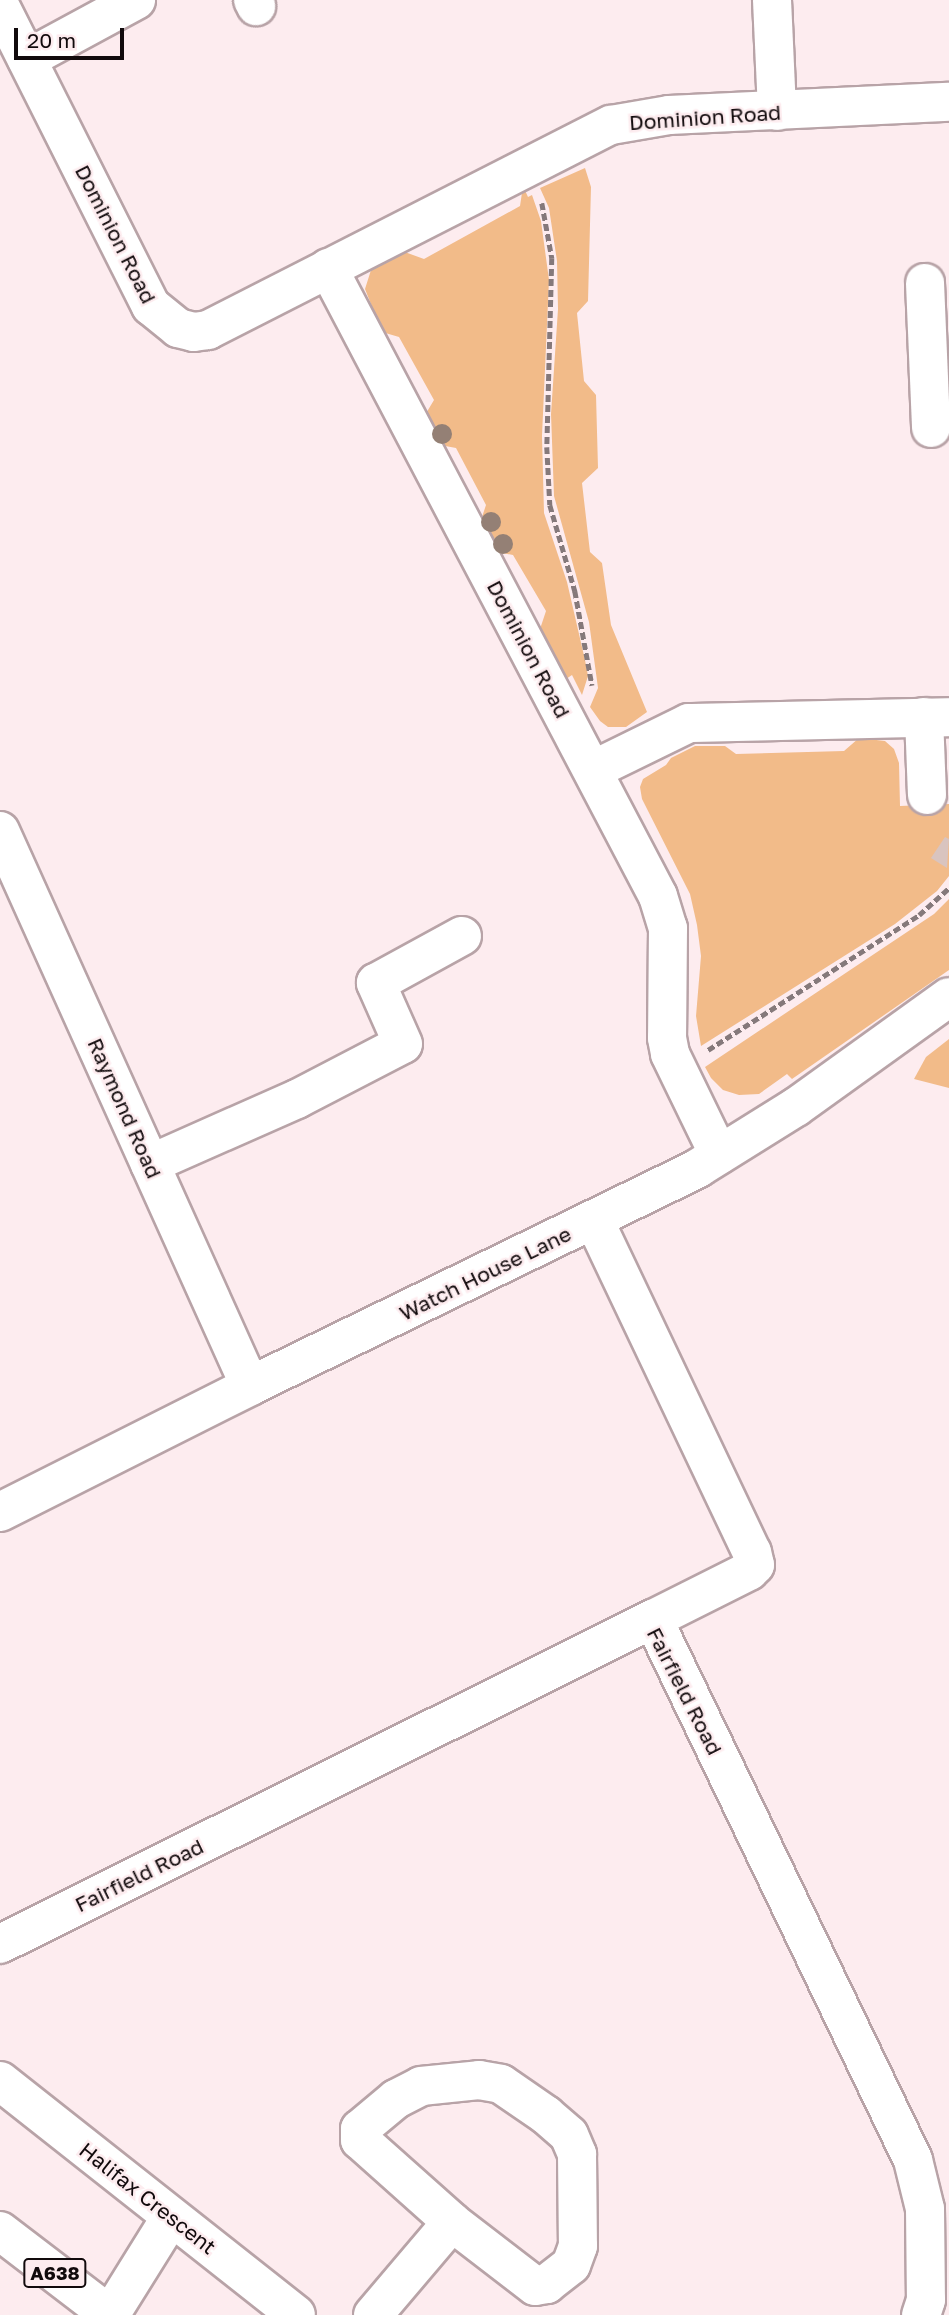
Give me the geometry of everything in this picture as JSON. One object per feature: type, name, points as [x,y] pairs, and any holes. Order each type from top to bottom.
[{"type":"main road","points":[[27,59],[136,0]]},
{"type":"main road","points":[[772,0],[776,111]]},
{"type":"main road","name":"Dominion Road","points":[[0,6],[151,306],[163,319],[178,328],[194,332],[208,330],[594,131],[630,120],[669,115],[949,102]]},
{"type":"main road","name":"Dominion Road","points":[[328,268],[664,909],[668,928],[667,1038],[670,1054],[719,1155]]},
{"type":"main road","points":[[925,283],[939,369],[931,428]]},
{"type":"main road","points":[[593,770],[689,723],[936,717],[927,796]]},
{"type":"main road","name":"Raymond Road","points":[[0,831],[250,1386]]},
{"type":"main road","points":[[150,1164],[297,1099],[403,1044],[376,983],[462,936]]},
{"type":"main road","name":"Watch House Lane","points":[[0,1512],[250,1386],[594,1220],[719,1155],[796,1107],[949,997]]},
{"type":"main road","points":[[594,1220],[752,1552],[755,1565],[749,1571],[653,1619]]},
{"type":"main road","name":"Fairfield Road","points":[[0,1944],[653,1619],[913,2160],[925,2222],[926,2300],[921,2315]]},
{"type":"main road","points":[[479,2080],[501,2084],[547,2115],[569,2136],[577,2154],[578,2246],[571,2265],[547,2284],[535,2286],[452,2222],[360,2140],[360,2129],[396,2099],[421,2086],[479,2080]]},
{"type":"main road","name":"Halifax Crescent","points":[[0,2081],[296,2315]]},
{"type":"main road","points":[[110,2315],[171,2217]]},
{"type":"main road","points":[[373,2315],[452,2222]]},
{"type":"main road","name":"A638","points":[[0,2231],[110,2315]]},
{"type":"path","points":[[523,168],[541,201],[550,245],[552,307],[548,391],[549,492],[553,521],[575,591],[586,643],[591,692]]},
{"type":"path","points":[[706,1051],[919,915],[949,888]]},
{"type":"shaded area","points":[[585,168],[591,187],[588,301],[577,313],[584,381],[596,395],[598,468],[582,483],[590,552],[602,563],[611,625],[647,712],[626,727],[608,727],[590,707],[598,688],[589,622],[554,496],[551,414],[558,309],[557,261],[549,208],[540,188]]},
{"type":"shaded area","points":[[523,186],[528,197],[532,195],[541,221],[549,280],[542,436],[544,513],[567,582],[585,660],[588,676],[582,695],[572,675],[566,679],[540,629],[546,611],[513,555],[496,552],[480,523],[486,505],[456,448],[440,445],[425,415],[434,400],[399,337],[382,332],[365,289],[371,270],[402,251],[424,259],[520,206]]},
{"type":"shaded area","points":[[859,738],[885,741],[894,749],[899,763],[900,806],[949,804],[949,876],[937,891],[895,924],[701,1046],[696,1016],[701,956],[697,925],[690,894],[642,799],[640,787],[643,779],[666,765],[671,758],[695,746],[725,746],[736,754],[844,751]]},
{"type":"shaded area","points":[[949,899],[949,970],[792,1079],[787,1074],[759,1094],[739,1095],[723,1090],[711,1078],[705,1067],[934,914]]},
{"type":"shaded area","points":[[949,1039],[949,1088],[914,1079],[926,1057]]},
{"type":"building","points":[[945,837],[949,839],[947,868],[931,858]]}]
